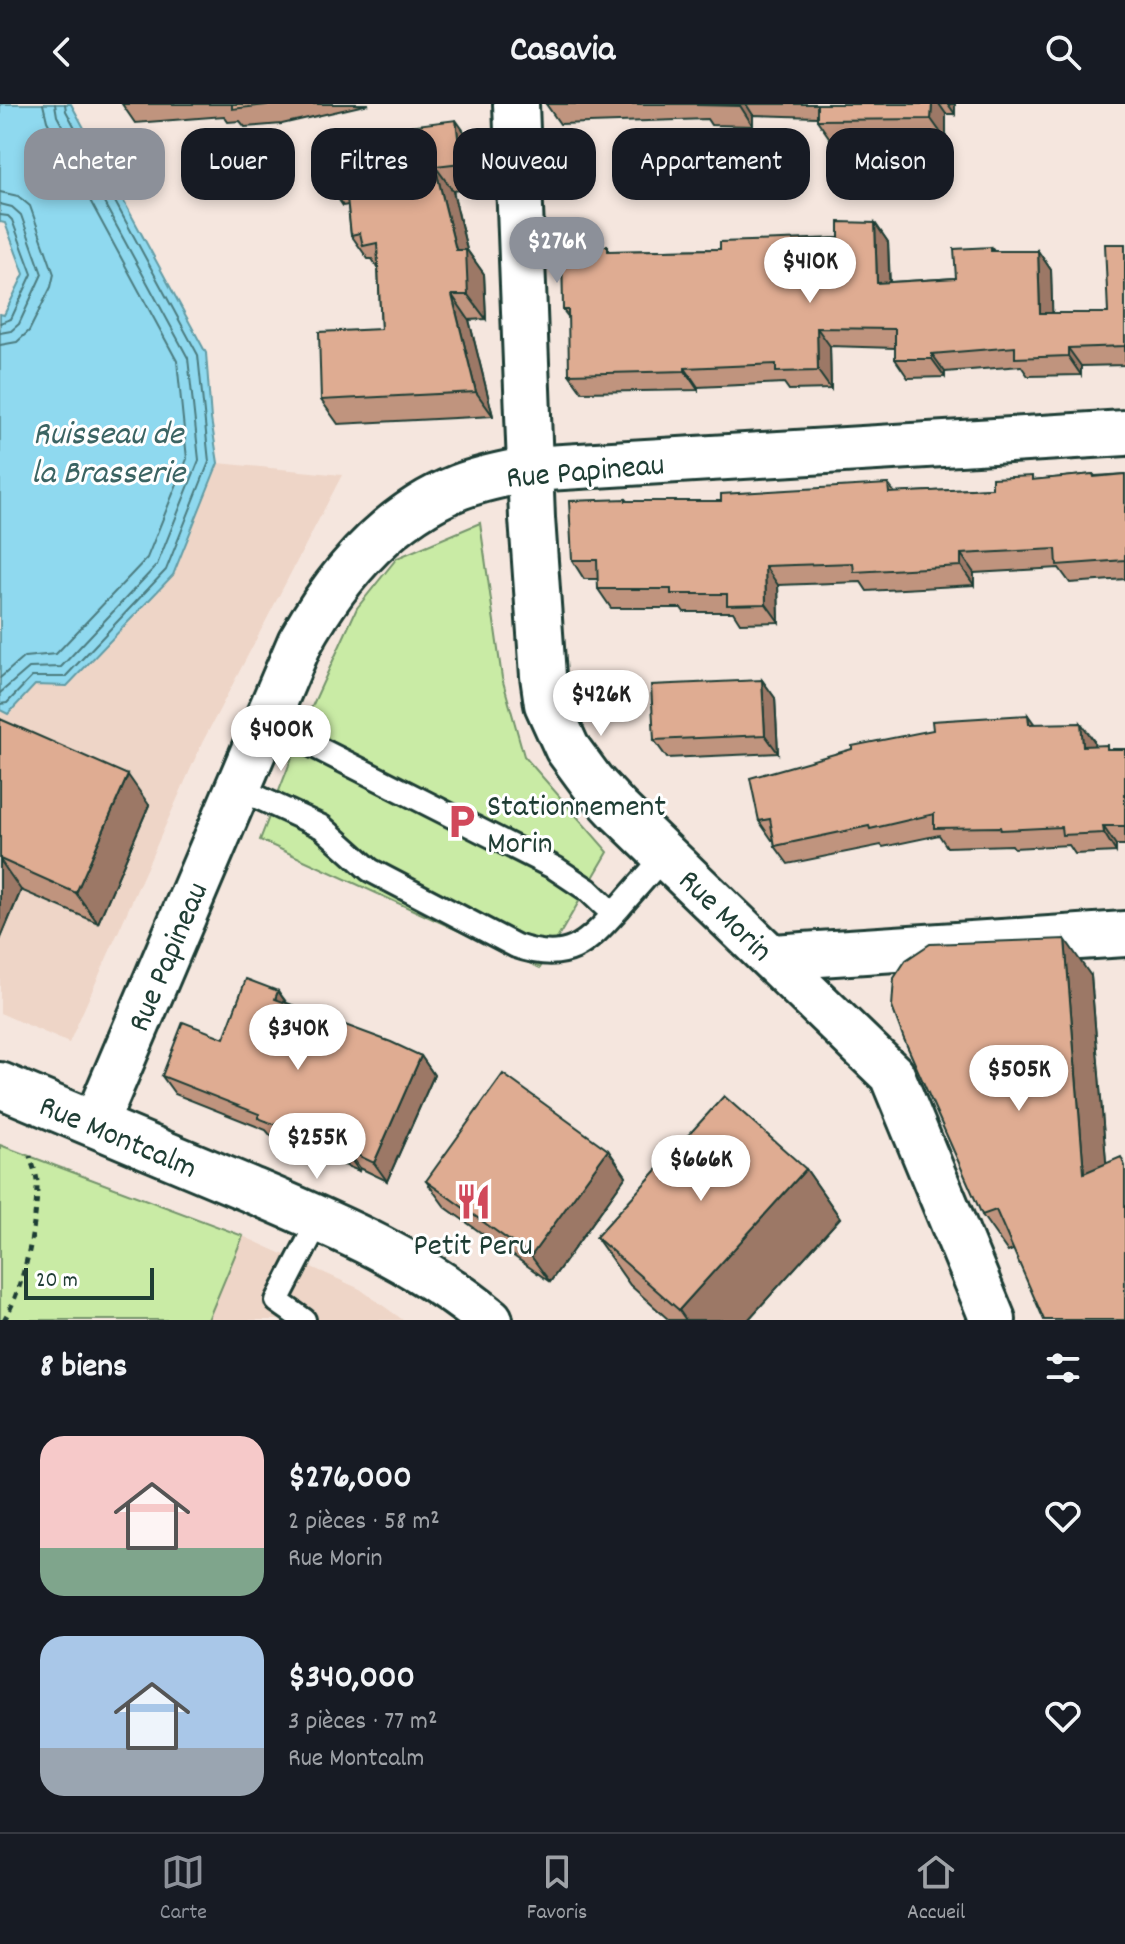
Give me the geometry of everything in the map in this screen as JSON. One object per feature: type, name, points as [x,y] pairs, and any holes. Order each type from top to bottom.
[{"type":"street","name":"Rue Morin","points":[[516,104],[530,469],[543,676],[547,704],[556,729],[578,765],[618,810],[892,1075],[993,1320]]},
{"type":"street","name":"Rue Papineau","points":[[95,1124],[300,642],[314,617],[355,563],[378,538],[405,516],[431,500],[483,479],[530,469],[1125,433]]},
{"type":"street","points":[[773,957],[1053,936],[1125,934]]},
{"type":"street","name":"Rue Montcalm","points":[[0,1085],[320,1218],[411,1264],[490,1320]]},
{"type":"lane","points":[[266,722],[555,868],[588,890],[613,914]]},
{"type":"lane","points":[[238,788],[322,827],[370,870],[516,946],[549,954],[587,953],[595,935],[665,855]]},
{"type":"lane","points":[[304,1320],[277,1301],[320,1218]]},
{"type":"path","points":[[4,1320],[22,1274],[32,1229],[38,1183],[30,1156]]},
{"type":"shaded area","points":[[218,463],[342,475],[202,743],[69,1043],[0,1013],[0,710],[8,713],[35,685],[91,661],[173,575]]},
{"type":"shaded area","points":[[243,1236],[360,1289],[403,1320],[208,1320]]},
{"type":"green space","points":[[480,523],[502,678],[524,756],[608,852],[540,968],[260,840],[310,711],[357,608],[397,558]]},
{"type":"green space","points":[[0,1145],[243,1236],[208,1320],[0,1320]]},
{"type":"water","name":"Ruisseau de la Brasserie","points":[[0,104],[71,104],[84,128],[24,128],[24,200],[123,200],[206,353],[218,463],[173,575],[67,686],[35,685],[8,714],[0,710],[0,314],[4,315],[24,274],[5,223],[0,222]]},
{"type":"building","points":[[232,104],[275,104],[232,109]]},
{"type":"building","points":[[739,104],[739,106],[697,105]]},
{"type":"building","points":[[817,104],[932,104],[931,119],[817,120]]},
{"type":"building","points":[[456,120],[457,128],[453,128],[453,164],[437,166],[437,128],[392,128]]},
{"type":"building","points":[[437,174],[456,250],[466,250],[468,295],[452,295],[476,392],[321,400],[319,332],[381,329],[377,243],[363,246],[360,233],[351,235],[347,200],[437,200]]},
{"type":"building","points":[[839,222],[875,223],[877,283],[956,278],[954,249],[991,247],[991,251],[1038,251],[1040,313],[1108,313],[1105,244],[1125,244],[1125,346],[1068,348],[1068,356],[1015,358],[1015,347],[932,354],[932,359],[895,359],[895,329],[817,328],[818,371],[776,372],[776,364],[685,368],[685,371],[569,374],[568,310],[563,310],[562,246],[608,246],[608,251],[720,249],[720,242],[839,238]]},
{"type":"building","points":[[1093,474],[1094,477],[1125,474],[1125,560],[1057,565],[1056,549],[961,554],[961,566],[854,572],[853,563],[765,566],[766,604],[727,605],[727,594],[671,594],[671,589],[598,589],[597,560],[572,560],[569,501],[721,501],[721,494],[888,484],[889,493],[992,488],[992,478],[1032,476],[1032,480]]},
{"type":"building","points":[[762,680],[765,735],[654,740],[651,685]]},
{"type":"building","points":[[1028,715],[1029,724],[1081,723],[1083,746],[1107,745],[1107,749],[1125,749],[1125,826],[1103,826],[1104,833],[1062,835],[1061,827],[1001,830],[1000,827],[934,828],[934,814],[775,846],[770,819],[759,821],[750,778],[852,749],[852,746],[933,730],[932,721]]},
{"type":"building","points":[[0,719],[128,775],[76,893],[0,859]]},
{"type":"building","points":[[1065,939],[1084,1173],[1121,1157],[1125,1166],[1125,1320],[1044,1320],[996,1210],[982,1215],[892,1007],[894,978],[906,960],[930,944]]},
{"type":"building","points":[[246,979],[278,991],[275,999],[421,1056],[374,1163],[258,1118],[259,1114],[162,1076],[183,1022],[224,1038]]},
{"type":"building","points":[[503,1074],[608,1150],[531,1256],[426,1181]]},
{"type":"building","points":[[724,1096],[806,1169],[679,1310],[596,1237]]},
{"type":"place","name":"Stationnement Morin","points":[[461,822]]},
{"type":"place","name":"Petit Peru","points":[[473,1201]]}]
